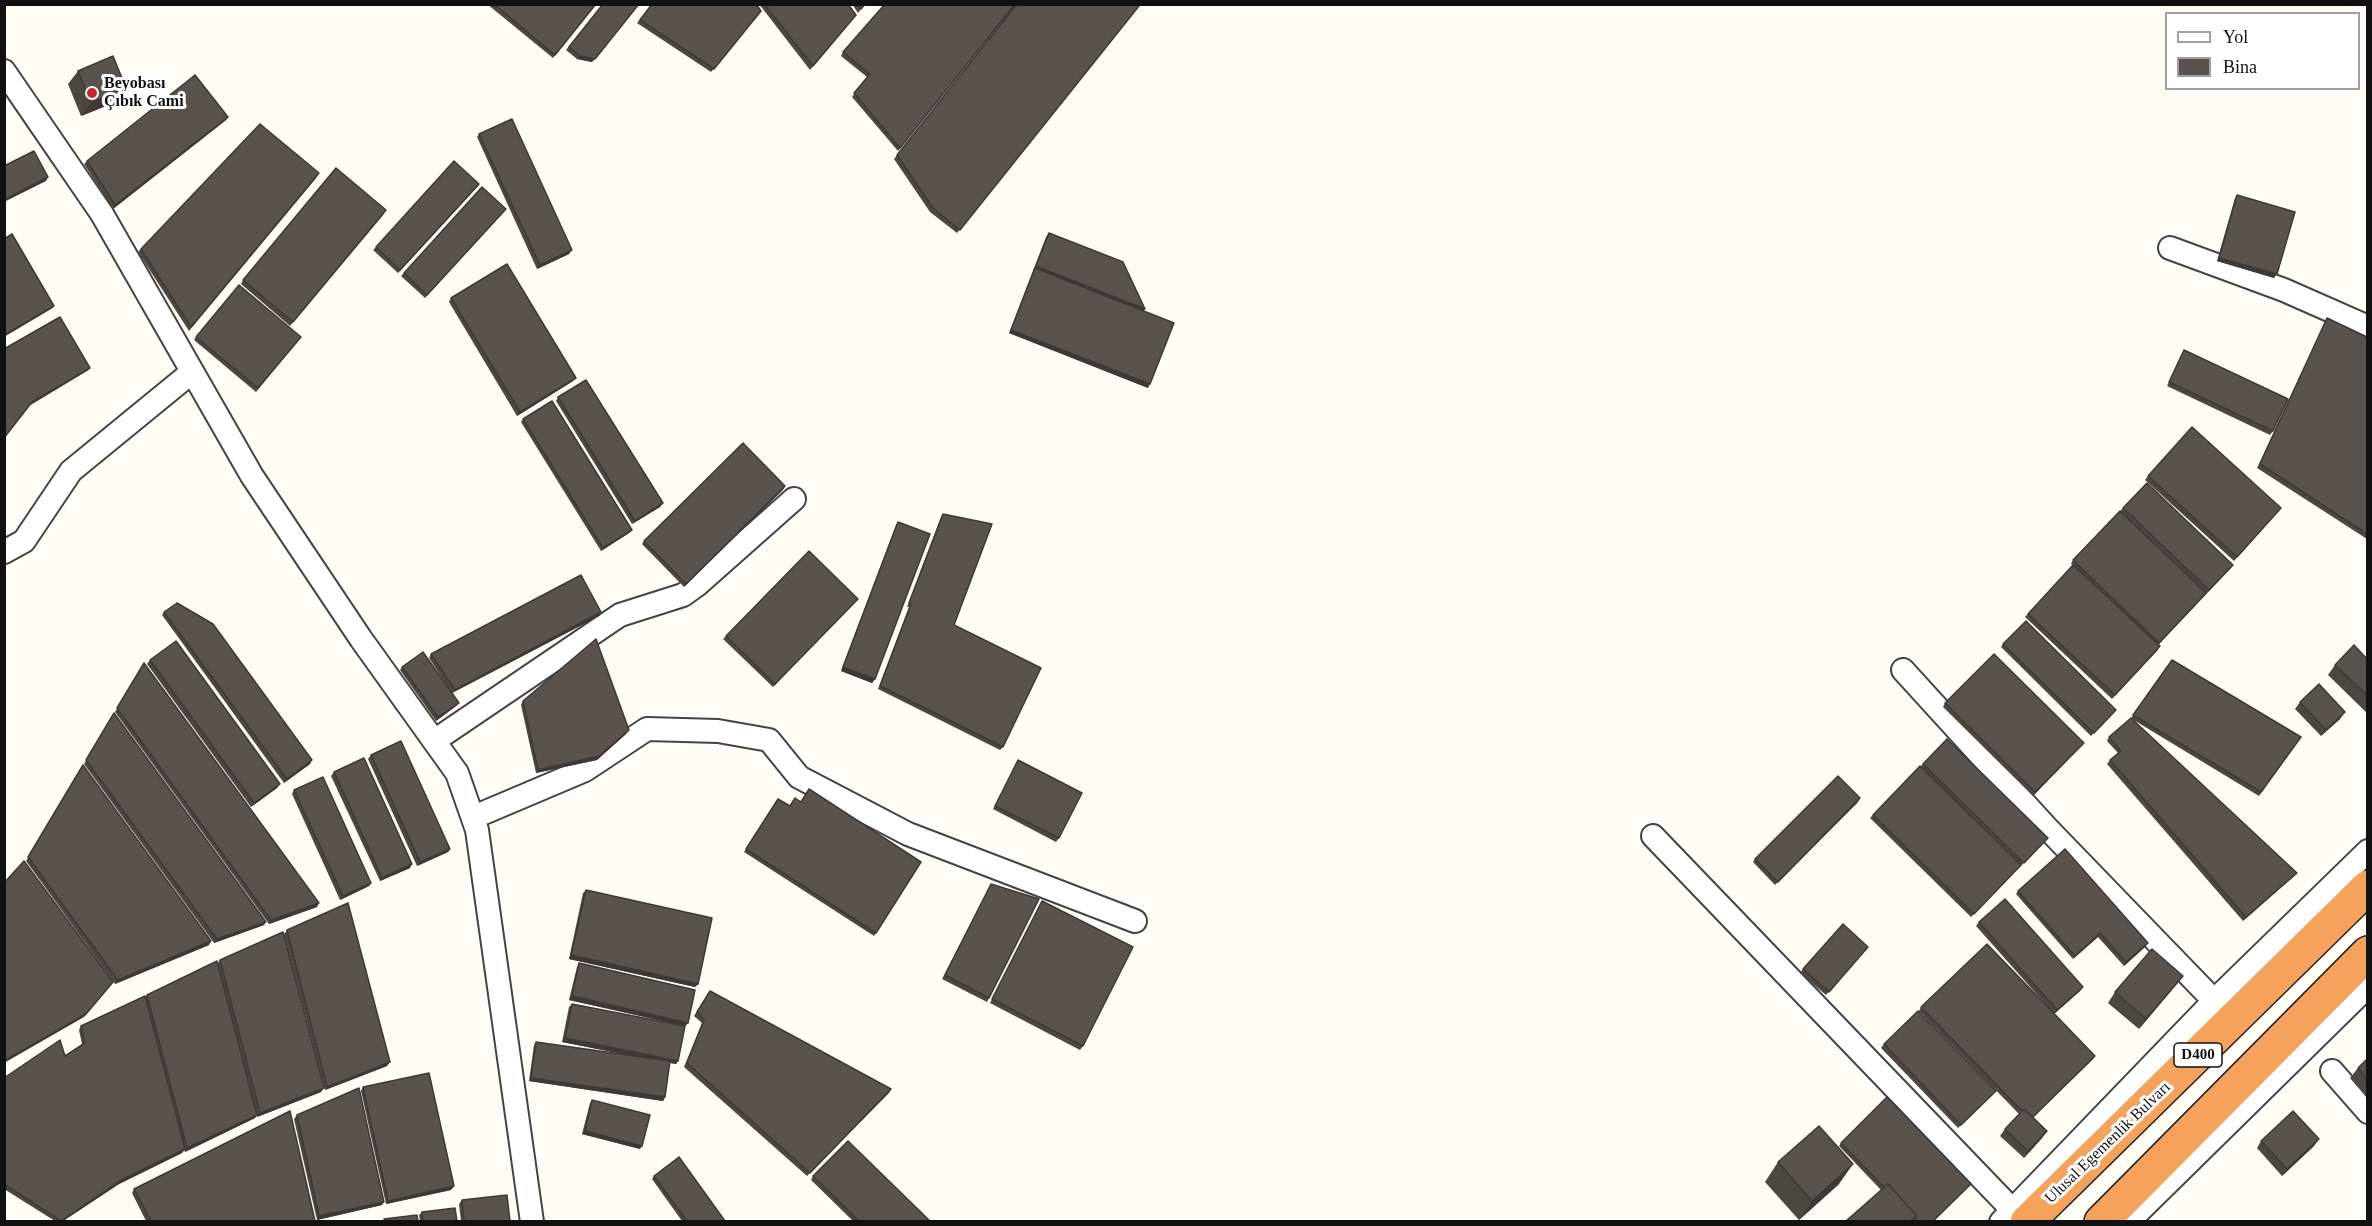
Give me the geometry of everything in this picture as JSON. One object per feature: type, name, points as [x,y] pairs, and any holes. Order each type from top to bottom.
[{"type":"highway","name":"Ulusal Egemenlik Bulvarı","points":[[2016,1219],[2224,1011],[2367,887]]},
{"type":"highway","name":"D400","points":[[2101,1221],[2367,953]]},
{"type":"street","points":[[4,71],[102,214],[252,476],[361,639],[457,773],[474,818],[532,1221]]},
{"type":"street","points":[[2170,249],[2284,290],[2367,327]]},
{"type":"street","points":[[4,552],[24,541],[71,471],[192,372]]},
{"type":"street","points":[[434,741],[620,615],[683,595],[794,499]]},
{"type":"street","points":[[1903,670],[2047,828],[2224,1011],[2367,851]]},
{"type":"street","points":[[474,818],[585,770],[647,729],[718,731],[769,740],[800,777],[908,834],[1135,921]]},
{"type":"street","points":[[1653,836],[2016,1219]]},
{"type":"street","points":[[2128,1221],[2367,986]]},
{"type":"street","points":[[2332,1071],[2367,1112]]},
{"type":"building","points":[[494,4],[596,4],[555,55]]},
{"type":"building","points":[[603,4],[639,4],[595,59],[580,56],[569,47]]},
{"type":"building","points":[[652,4],[756,4],[761,11],[714,69],[640,20]]},
{"type":"building","points":[[764,4],[848,4],[856,15],[813,66]]},
{"type":"building","points":[[885,4],[1015,4],[900,148],[854,93],[870,74],[843,52]]},
{"type":"building","points":[[1017,4],[1136,4],[1139,6],[960,230],[933,208],[897,155]]},
{"type":"building","points":[[113,56],[126,88],[91,103],[78,71]]},
{"type":"building","points":[[195,75],[228,117],[115,205],[87,161]]},
{"type":"building","points":[[512,119],[572,250],[540,265],[479,134]]},
{"type":"building","points":[[260,124],[319,173],[191,327],[141,249]]},
{"type":"building","points":[[34,151],[48,177],[4,200],[4,166]]},
{"type":"building","points":[[454,161],[479,184],[400,270],[376,247]]},
{"type":"building","points":[[336,168],[386,210],[293,322],[243,280]]},
{"type":"building","points":[[482,187],[506,209],[427,295],[404,273]]},
{"type":"building","points":[[2237,195],[2295,212],[2277,274],[2219,258]]},
{"type":"building","points":[[1049,233],[1123,262],[1145,309],[1036,266]]},
{"type":"building","points":[[12,234],[54,306],[4,335],[4,239]]},
{"type":"building","points":[[507,264],[576,378],[520,412],[451,298]]},
{"type":"building","points":[[1035,268],[1174,323],[1150,384],[1011,330]]},
{"type":"building","points":[[239,285],[301,337],[258,388],[196,337]]},
{"type":"building","points":[[60,317],[90,368],[32,402],[4,438],[4,349]]},
{"type":"building","points":[[2327,318],[2367,337],[2367,534],[2260,464]]},
{"type":"building","points":[[2184,350],[2288,399],[2273,431],[2169,382]]},
{"type":"building","points":[[586,380],[663,503],[635,521],[558,397]]},
{"type":"building","points":[[552,401],[632,530],[603,548],[523,419]]},
{"type":"building","points":[[2192,427],[2281,508],[2237,557],[2148,476]]},
{"type":"building","points":[[743,443],[785,486],[686,584],[644,541]]},
{"type":"building","points":[[2147,483],[2233,565],[2209,590],[2123,508]]},
{"type":"building","points":[[2120,511],[2206,593],[2159,643],[2073,560]]},
{"type":"building","points":[[943,514],[992,524],[954,625],[1041,668],[1003,747],[880,686]]},
{"type":"building","points":[[898,522],[930,534],[875,679],[843,667]]},
{"type":"building","points":[[809,551],[858,599],[775,684],[726,636]]},
{"type":"building","points":[[2073,565],[2160,646],[2115,695],[2028,614]]},
{"type":"building","points":[[581,575],[601,612],[455,690],[431,654]]},
{"type":"building","points":[[177,603],[213,624],[312,760],[287,779],[164,612]]},
{"type":"building","points":[[2026,621],[2116,710],[2094,733],[2003,644]]},
{"type":"building","points":[[596,639],[629,730],[599,756],[538,770],[523,701]]},
{"type":"building","points":[[176,641],[280,784],[254,803],[150,660]]},
{"type":"building","points":[[2354,645],[2367,659],[2367,695],[2335,665]]},
{"type":"building","points":[[423,652],[459,703],[438,717],[402,667]]},
{"type":"building","points":[[1994,654],[2084,743],[2035,792],[1945,703]]},
{"type":"building","points":[[2172,660],[2301,737],[2261,792],[2133,715]]},
{"type":"building","points":[[144,663],[319,903],[271,920],[117,708]]},
{"type":"building","points":[[2319,684],[2345,712],[2326,730],[2300,702]]},
{"type":"building","points":[[114,713],[266,922],[217,939],[86,760]]},
{"type":"building","points":[[2131,718],[2297,873],[2246,917],[2110,760],[2121,751],[2109,737]]},
{"type":"building","points":[[1947,739],[2048,838],[2024,863],[1923,764]]},
{"type":"building","points":[[401,741],[450,849],[420,862],[371,755]]},
{"type":"building","points":[[364,758],[412,864],[382,878],[334,772]]},
{"type":"building","points":[[1018,760],[1082,793],[1059,838],[995,806]]},
{"type":"building","points":[[83,765],[211,941],[118,980],[28,857]]},
{"type":"building","points":[[1920,766],[2021,865],[1974,914],[1873,815]]},
{"type":"building","points":[[1838,776],[1860,798],[1778,882],[1755,859]]},
{"type":"building","points":[[323,777],[371,883],[343,896],[294,790]]},
{"type":"building","points":[[809,789],[921,862],[876,933],[746,849],[778,799],[790,806],[795,798],[801,802]]},
{"type":"building","points":[[2065,849],[2148,943],[2126,962],[2100,933],[2075,956],[2018,891]]},
{"type":"building","points":[[24,861],[113,982],[86,1014],[4,1061],[4,883]]},
{"type":"building","points":[[991,884],[1039,899],[989,998],[945,975]]},
{"type":"building","points":[[586,890],[712,918],[698,984],[571,955]]},
{"type":"building","points":[[2005,899],[2083,987],[2057,1010],[1979,922]]},
{"type":"building","points":[[1042,901],[1133,947],[1083,1046],[992,999]]},
{"type":"building","points":[[348,903],[390,1062],[327,1087],[287,930]]},
{"type":"building","points":[[1843,924],[1868,947],[1829,992],[1803,969]]},
{"type":"building","points":[[283,932],[324,1088],[260,1113],[220,960]]},
{"type":"building","points":[[1987,944],[2095,1056],[2033,1117],[2024,1109],[2022,1111],[1921,1007]]},
{"type":"building","points":[[2152,949],[2183,976],[2146,1019],[2115,992]]},
{"type":"building","points":[[217,961],[257,1115],[187,1148],[147,995]]},
{"type":"building","points":[[579,963],[695,990],[688,1023],[572,996]]},
{"type":"building","points":[[710,991],[891,1089],[810,1173],[687,1063],[704,1020],[697,1012]]},
{"type":"building","points":[[145,996],[185,1149],[121,1180],[61,1221],[4,1184],[4,1078],[60,1040],[65,1056],[85,1043],[81,1026]]},
{"type":"building","points":[[572,1004],[685,1026],[678,1061],[565,1038]]},
{"type":"building","points":[[1918,1011],[1996,1091],[1961,1125],[1884,1044]]},
{"type":"building","points":[[536,1042],[670,1061],[665,1097],[531,1078]]},
{"type":"building","points":[[2367,1059],[2367,1079],[2358,1068]]},
{"type":"building","points":[[429,1073],[454,1186],[388,1201],[363,1087]]},
{"type":"building","points":[[359,1088],[384,1202],[319,1216],[297,1115]]},
{"type":"building","points":[[1887,1097],[1971,1184],[1933,1221],[1914,1219],[1917,1216],[1888,1184],[1884,1187],[1841,1143]]},
{"type":"building","points":[[592,1100],[650,1115],[642,1146],[585,1131]]},
{"type":"building","points":[[2024,1109],[2047,1131],[2028,1151],[2005,1129]]},
{"type":"building","points":[[290,1111],[315,1221],[151,1221],[134,1189]]},
{"type":"building","points":[[2293,1111],[2319,1139],[2287,1169],[2261,1141]]},
{"type":"building","points":[[1819,1126],[1853,1164],[1812,1201],[1778,1162]]},
{"type":"building","points":[[848,1141],[930,1221],[859,1221],[813,1176]]},
{"type":"building","points":[[679,1157],[725,1221],[687,1221],[654,1176]]},
{"type":"building","points":[[1888,1184],[1917,1216],[1910,1221],[1846,1221]]},
{"type":"building","points":[[507,1195],[510,1221],[464,1221],[462,1200]]},
{"type":"building","points":[[455,1208],[457,1221],[423,1221],[422,1212]]},
{"type":"building","points":[[417,1215],[418,1221],[385,1221],[384,1219]]},
{"type":"place","name":"Beyobası Çıbık Cami","points":[[92,93]]}]
